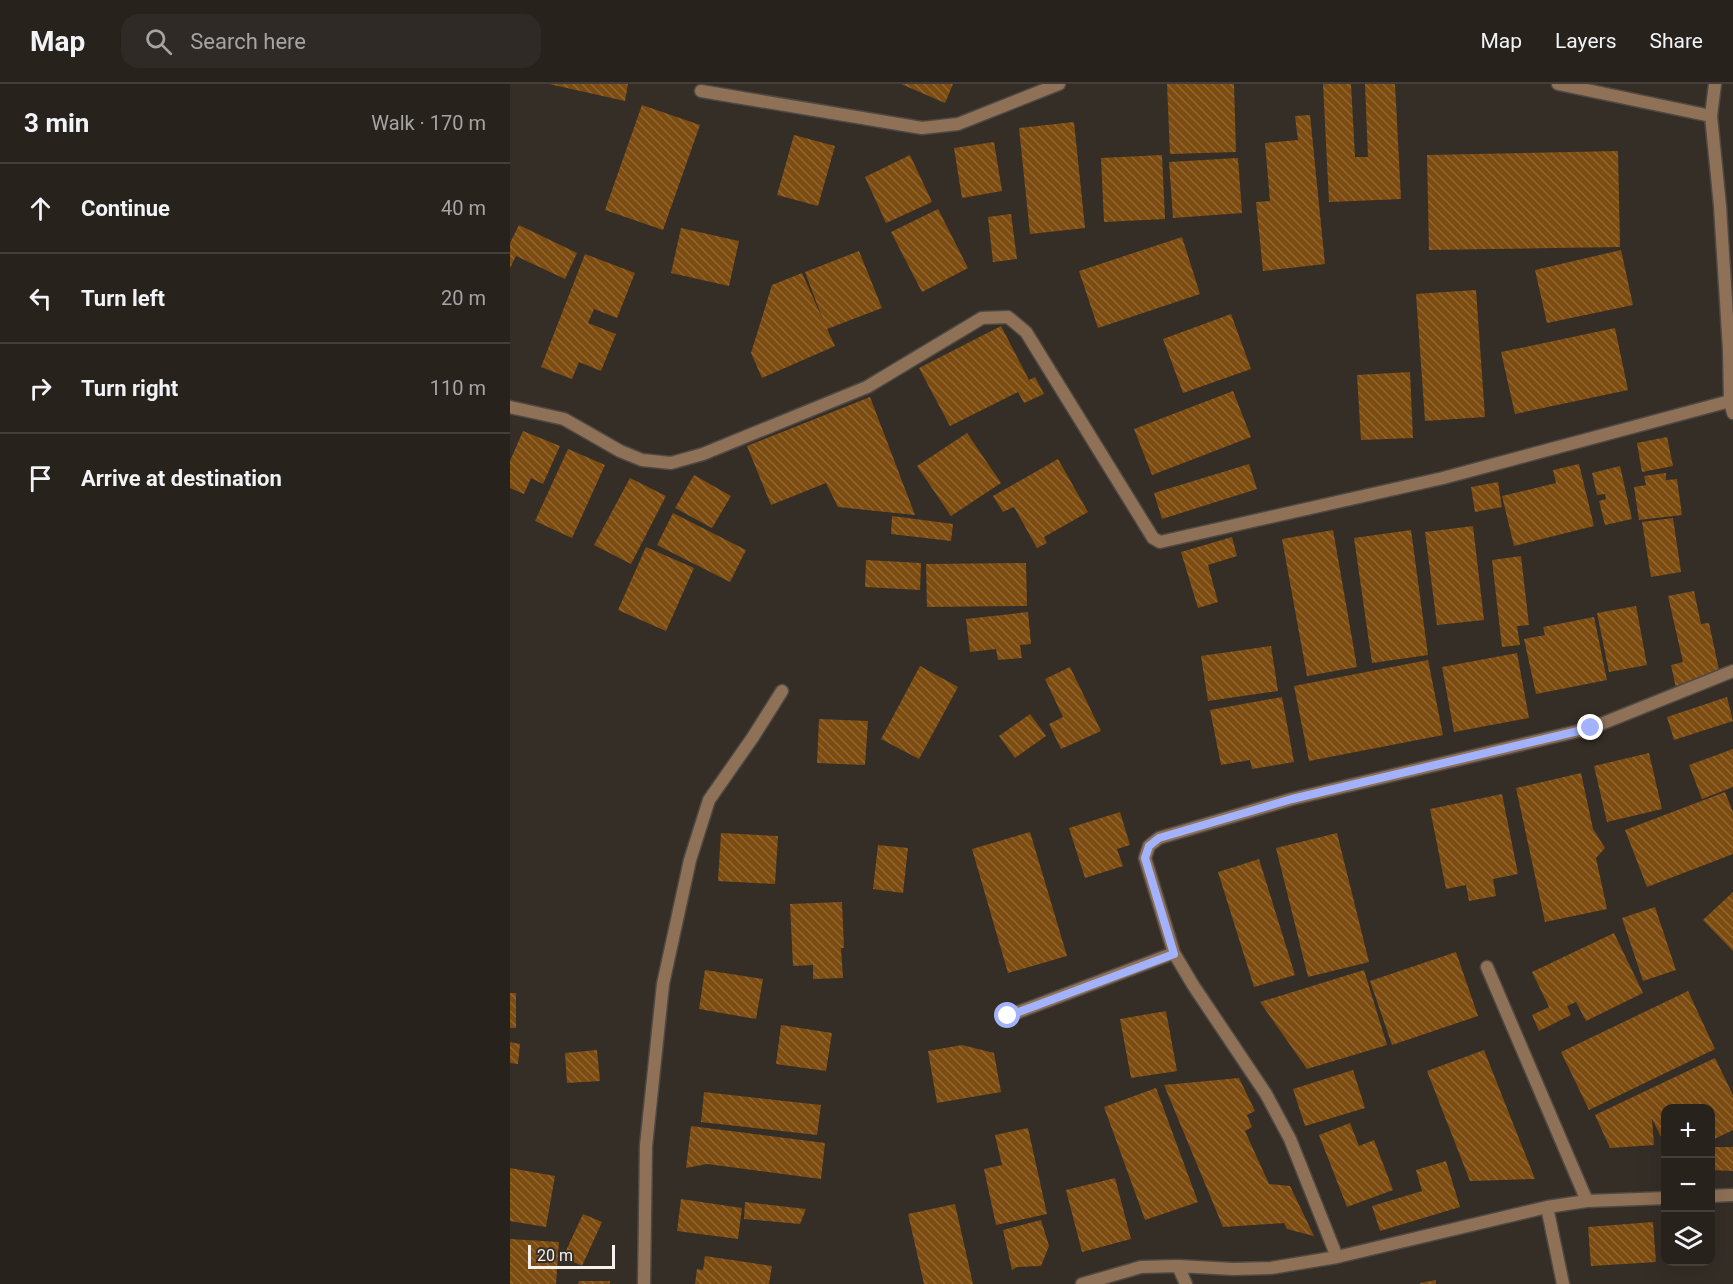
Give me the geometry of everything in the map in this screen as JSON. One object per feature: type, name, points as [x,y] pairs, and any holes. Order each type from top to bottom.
[{"type":"street","points":[[702,91],[922,128],[958,124],[1059,84]]},
{"type":"street","points":[[1558,84],[1711,116]]},
{"type":"street","points":[[510,407],[564,419],[620,451],[642,460],[671,463],[703,454],[867,387],[982,318],[1008,317],[1026,332],[1153,538],[1160,542],[1443,478],[1732,407],[1720,206],[1711,116],[1715,84]]},
{"type":"street","points":[[1337,1257],[1290,1139],[1266,1094],[1174,954],[1145,858],[1149,846],[1159,838],[1292,799],[1591,728],[1733,670]]},
{"type":"street","points":[[644,1284],[646,1146],[663,984],[690,860],[709,800],[782,691]]},
{"type":"street","points":[[1008,1016],[1174,954]]},
{"type":"street","points":[[1487,967],[1587,1201]]},
{"type":"street","points":[[1715,1196],[1733,1195]]},
{"type":"street","points":[[1082,1284],[1141,1267],[1271,1268],[1337,1257],[1547,1207],[1587,1201],[1661,1198]]},
{"type":"street","points":[[1547,1207],[1563,1284]]},
{"type":"street","points":[[1178,1266],[1186,1284]]},
{"type":"building","points":[[549,84],[628,84],[625,101]]},
{"type":"building","points":[[901,84],[953,84],[945,103]]},
{"type":"building","points":[[1167,84],[1234,84],[1236,152],[1170,154]]},
{"type":"building","points":[[1323,84],[1351,84],[1355,157],[1368,157],[1365,84],[1395,84],[1401,199],[1329,202]]},
{"type":"building","points":[[642,105],[700,125],[663,230],[605,210]]},
{"type":"building","points":[[1310,115],[1325,264],[1263,271],[1256,202],[1270,201],[1265,143],[1298,140],[1295,116]]},
{"type":"building","points":[[1074,122],[1085,228],[1030,234],[1019,128]]},
{"type":"building","points":[[794,135],[835,146],[818,206],[777,195]]},
{"type":"building","points":[[994,142],[1002,191],[962,198],[954,148]]},
{"type":"building","points":[[1618,151],[1620,247],[1429,250],[1427,155]]},
{"type":"building","points":[[910,155],[932,202],[886,223],[865,177]]},
{"type":"building","points":[[1162,155],[1165,219],[1104,222],[1101,158]]},
{"type":"building","points":[[1238,158],[1242,213],[1173,218],[1169,162]]},
{"type":"building","points":[[938,209],[968,268],[922,292],[891,232]]},
{"type":"building","points":[[1011,214],[1017,259],[993,262],[988,217]]},
{"type":"building","points":[[519,225],[577,253],[565,279],[516,256],[510,268],[510,243]]},
{"type":"building","points":[[681,228],[739,241],[729,286],[671,273]]},
{"type":"building","points":[[1182,237],[1200,294],[1098,328],[1079,271]]},
{"type":"building","points":[[1621,250],[1633,305],[1547,323],[1535,270]]},
{"type":"building","points":[[859,251],[882,308],[827,329],[835,346],[762,378],[751,353],[772,285],[802,273],[823,320],[805,272]]},
{"type":"building","points":[[585,254],[635,273],[617,318],[594,309],[588,323],[616,334],[601,371],[579,362],[572,379],[541,367]]},
{"type":"building","points":[[1476,290],[1485,417],[1425,421],[1416,294]]},
{"type":"building","points":[[1231,314],[1251,369],[1183,393],[1163,339]]},
{"type":"building","points":[[1001,326],[1029,380],[1035,377],[1044,394],[1024,403],[1018,392],[950,426],[919,368]]},
{"type":"building","points":[[1615,328],[1628,390],[1515,414],[1501,352]]},
{"type":"building","points":[[1410,372],[1413,438],[1361,440],[1357,375]]},
{"type":"building","points":[[1233,391],[1251,437],[1152,475],[1134,429]]},
{"type":"building","points":[[870,397],[915,515],[838,507],[826,483],[771,505],[747,446]]},
{"type":"building","points":[[523,431],[560,446],[543,484],[531,478],[524,494],[510,488],[510,461]]},
{"type":"building","points":[[967,433],[1001,483],[951,516],[917,466]]},
{"type":"building","points":[[1667,437],[1673,466],[1642,472],[1637,443]]},
{"type":"building","points":[[568,449],[605,465],[572,538],[535,521]]},
{"type":"building","points":[[1058,459],[1088,512],[1044,537],[1047,543],[1037,548],[1014,507],[1003,512],[993,496]]},
{"type":"building","points":[[1249,464],[1257,489],[1162,519],[1154,493]]},
{"type":"building","points":[[1579,464],[1594,526],[1514,546],[1502,496],[1556,483],[1553,470]]},
{"type":"building","points":[[1620,466],[1632,519],[1605,525],[1599,501],[1606,499],[1605,494],[1597,495],[1592,473]]},
{"type":"building","points":[[1666,473],[1666,480],[1677,479],[1682,515],[1639,520],[1634,487],[1646,485],[1644,476]]},
{"type":"building","points":[[694,475],[731,496],[712,528],[675,508]]},
{"type":"building","points":[[630,478],[666,496],[631,564],[594,545]]},
{"type":"building","points":[[1498,482],[1502,507],[1475,512],[1471,487]]},
{"type":"building","points":[[673,513],[746,550],[730,582],[657,545]]},
{"type":"building","points":[[892,516],[953,524],[951,541],[891,534]]},
{"type":"building","points":[[1673,518],[1681,572],[1651,577],[1642,522]]},
{"type":"building","points":[[1473,526],[1484,620],[1437,625],[1425,532]]},
{"type":"building","points":[[1333,530],[1357,667],[1307,676],[1282,539]]},
{"type":"building","points":[[1411,530],[1428,655],[1372,663],[1354,538]]},
{"type":"building","points":[[1232,537],[1237,556],[1208,565],[1218,602],[1198,608],[1181,552]]},
{"type":"building","points":[[646,547],[694,568],[666,631],[618,610]]},
{"type":"building","points":[[1521,556],[1529,625],[1517,626],[1520,645],[1502,647],[1492,560]]},
{"type":"building","points":[[866,560],[921,563],[920,590],[865,587]]},
{"type":"building","points":[[1026,563],[1027,606],[927,607],[926,564]]},
{"type":"building","points":[[1694,591],[1701,624],[1709,623],[1721,679],[1676,688],[1671,665],[1683,662],[1668,596]]},
{"type":"building","points":[[1636,606],[1647,665],[1609,672],[1597,613]]},
{"type":"building","points":[[1028,612],[1031,644],[1020,645],[1022,658],[998,660],[996,649],[970,652],[966,619]]},
{"type":"building","points":[[1594,617],[1607,680],[1536,694],[1524,639],[1545,635],[1543,627]]},
{"type":"building","points":[[1271,646],[1278,691],[1208,701],[1201,656]]},
{"type":"building","points":[[1517,653],[1529,718],[1454,732],[1442,667]]},
{"type":"building","points":[[1428,660],[1443,735],[1309,761],[1294,686]]},
{"type":"building","points":[[920,666],[958,687],[919,759],[881,739]]},
{"type":"building","points":[[1070,667],[1101,731],[1061,749],[1049,724],[1063,717],[1045,679]]},
{"type":"building","points":[[1282,697],[1294,762],[1252,769],[1250,760],[1221,765],[1210,710]]},
{"type":"building","points":[[1727,697],[1733,721],[1674,740],[1667,717]]},
{"type":"building","points":[[1030,714],[1046,736],[1015,758],[999,736]]},
{"type":"building","points":[[819,719],[868,721],[865,765],[817,763]]},
{"type":"building","points":[[1733,749],[1733,787],[1702,799],[1689,765]]},
{"type":"building","points":[[1649,753],[1662,809],[1607,822],[1594,766]]},
{"type":"building","points":[[1581,773],[1593,829],[1605,848],[1596,858],[1607,909],[1545,922],[1516,788]]},
{"type":"building","points":[[1725,792],[1733,812],[1733,854],[1647,887],[1625,830]]},
{"type":"building","points":[[1502,794],[1518,874],[1493,879],[1496,896],[1469,901],[1466,885],[1446,889],[1430,809]]},
{"type":"building","points":[[1120,812],[1130,845],[1117,849],[1123,866],[1085,878],[1069,828]]},
{"type":"building","points":[[1030,832],[1067,956],[1008,973],[972,849]]},
{"type":"building","points":[[721,833],[778,836],[775,884],[718,881]]},
{"type":"building","points":[[1337,833],[1369,962],[1308,977],[1276,848]]},
{"type":"building","points":[[878,845],[908,848],[903,893],[873,889]]},
{"type":"building","points":[[1259,859],[1295,975],[1254,987],[1218,872]]},
{"type":"building","points":[[1733,892],[1733,951],[1703,920]]},
{"type":"building","points":[[842,902],[843,978],[813,979],[813,965],[793,966],[790,904]]},
{"type":"building","points":[[1655,907],[1676,970],[1643,981],[1622,918]]},
{"type":"building","points":[[1614,933],[1643,993],[1586,1021],[1576,1002],[1567,1006],[1571,1015],[1539,1031],[1532,1015],[1549,1007],[1532,972]]},
{"type":"building","points":[[1456,952],[1478,1016],[1392,1045],[1370,981]]},
{"type":"building","points":[[705,970],[763,979],[756,1019],[699,1009]]},
{"type":"building","points":[[1364,970],[1387,1045],[1307,1069],[1260,1002]]},
{"type":"building","points":[[1688,991],[1715,1049],[1589,1110],[1561,1052]]},
{"type":"building","points":[[510,993],[516,993],[516,1028],[510,1028]]},
{"type":"building","points":[[1166,1011],[1177,1071],[1131,1078],[1120,1019]]},
{"type":"building","points":[[781,1025],[832,1033],[826,1071],[776,1064]]},
{"type":"building","points":[[510,1042],[520,1044],[518,1064],[510,1063]]},
{"type":"building","points":[[962,1045],[994,1053],[1001,1092],[937,1103],[928,1051]]},
{"type":"building","points":[[597,1050],[600,1081],[567,1083],[565,1053]]},
{"type":"building","points":[[1484,1050],[1535,1179],[1470,1181],[1427,1071]]},
{"type":"building","points":[[1715,1058],[1733,1095],[1733,1130],[1715,1139],[1715,1104],[1661,1104],[1661,1136],[1652,1119],[1654,1145],[1610,1148],[1595,1115]]},
{"type":"building","points":[[1353,1070],[1365,1108],[1305,1126],[1293,1089]]},
{"type":"building","points":[[1239,1078],[1255,1111],[1247,1115],[1252,1127],[1245,1131],[1269,1184],[1290,1186],[1314,1236],[1287,1229],[1284,1223],[1223,1227],[1164,1085]]},
{"type":"building","points":[[1156,1088],[1198,1202],[1145,1220],[1104,1107]]},
{"type":"building","points":[[704,1092],[821,1105],[817,1135],[701,1122]]},
{"type":"building","points":[[1350,1123],[1359,1146],[1374,1140],[1393,1190],[1347,1207],[1319,1135]]},
{"type":"building","points":[[691,1126],[825,1143],[821,1179],[707,1164],[686,1168]]},
{"type":"building","points":[[1028,1128],[1047,1214],[996,1225],[984,1169],[1002,1165],[995,1135]]},
{"type":"building","points":[[1715,1147],[1733,1147],[1733,1171],[1715,1170]]},
{"type":"building","points":[[1446,1161],[1460,1207],[1380,1231],[1372,1206],[1422,1191],[1416,1170]]},
{"type":"building","points":[[510,1168],[555,1176],[546,1227],[510,1221]]},
{"type":"building","points":[[1115,1178],[1131,1239],[1082,1252],[1066,1190]]},
{"type":"building","points":[[681,1199],[742,1208],[738,1239],[677,1231]]},
{"type":"building","points":[[745,1202],[806,1209],[800,1224],[744,1219]]},
{"type":"building","points":[[955,1204],[973,1284],[924,1284],[908,1214]]},
{"type":"building","points":[[583,1214],[602,1222],[582,1266],[563,1257]]},
{"type":"building","points":[[1041,1220],[1049,1246],[1041,1266],[1017,1267],[1012,1270],[1003,1230]]},
{"type":"building","points":[[1653,1222],[1656,1262],[1591,1266],[1588,1227]]},
{"type":"building","points":[[510,1239],[559,1242],[556,1284],[510,1284]]},
{"type":"building","points":[[705,1256],[772,1266],[769,1284],[695,1284],[697,1269],[703,1270]]},
{"type":"building","points":[[1436,1280],[1436,1284],[1420,1284],[1420,1283]]},
{"type":"building","points":[[579,1281],[610,1281],[610,1284],[578,1284]]},
{"type":"route","points":[[1008,1016],[1174,954],[1145,858],[1149,846],[1159,838],[1292,799],[1591,728]]}]
